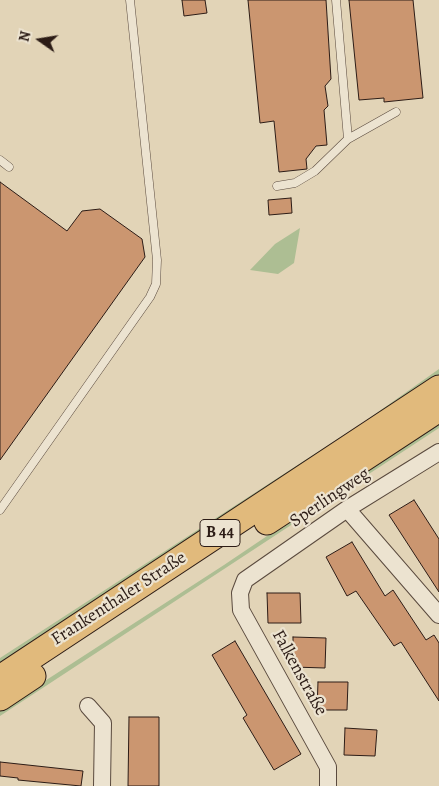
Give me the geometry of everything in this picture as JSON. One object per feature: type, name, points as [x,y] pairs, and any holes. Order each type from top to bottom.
[{"type":"main road","name":"Frankenthaler Straße","points":[[0,678],[439,388]]},
{"type":"main road","name":"Frankenthaler Straße","points":[[0,698],[439,410]]},
{"type":"street","name":"Sperlingweg","points":[[245,580],[347,509],[439,452]]},
{"type":"street","points":[[347,509],[439,615]]},
{"type":"street","name":"Falkenstraße","points":[[245,580],[240,593],[241,610],[328,767],[328,786]]},
{"type":"street","points":[[88,706],[103,723],[102,786]]},
{"type":"lane","points":[[0,510],[150,297],[156,284],[157,260],[130,0]]},
{"type":"lane","points":[[336,0],[348,139]]},
{"type":"lane","points":[[277,186],[295,183],[315,170],[348,139],[396,112]]},
{"type":"lane","points":[[0,160],[9,167]]},
{"type":"green space","points":[[300,228],[294,263],[278,274],[250,270],[275,244]]},
{"type":"green space","points":[[439,369],[439,377],[0,664],[0,658],[364,422]]},
{"type":"green space","points":[[439,420],[439,428],[0,716],[0,710],[224,565]]},
{"type":"building","points":[[182,0],[205,0],[207,13],[184,16]]},
{"type":"building","points":[[248,0],[326,0],[331,79],[325,86],[328,106],[324,110],[327,145],[316,146],[306,159],[307,169],[279,172],[274,121],[260,123]]},
{"type":"building","points":[[349,0],[413,0],[423,98],[384,102],[384,98],[359,100]]},
{"type":"building","points":[[0,182],[67,231],[82,211],[100,209],[142,239],[145,257],[0,460]]},
{"type":"building","points":[[291,198],[292,213],[269,215],[268,200]]},
{"type":"building","points":[[414,500],[439,539],[439,592],[389,515]]},
{"type":"building","points":[[352,542],[385,596],[393,590],[426,640],[434,635],[439,643],[439,701],[401,642],[394,646],[356,591],[347,596],[326,557]]},
{"type":"building","points":[[267,593],[300,593],[301,623],[268,623]]},
{"type":"building","points":[[293,637],[326,638],[325,668],[293,667]]},
{"type":"building","points":[[235,641],[301,754],[274,770],[243,718],[247,715],[212,655]]},
{"type":"building","points":[[318,682],[348,682],[347,710],[317,710]]},
{"type":"building","points":[[129,717],[159,717],[159,786],[128,786]]},
{"type":"building","points":[[345,728],[377,730],[375,756],[344,755]]},
{"type":"building","points":[[0,762],[83,771],[81,786],[18,780],[18,778],[0,776]]}]
